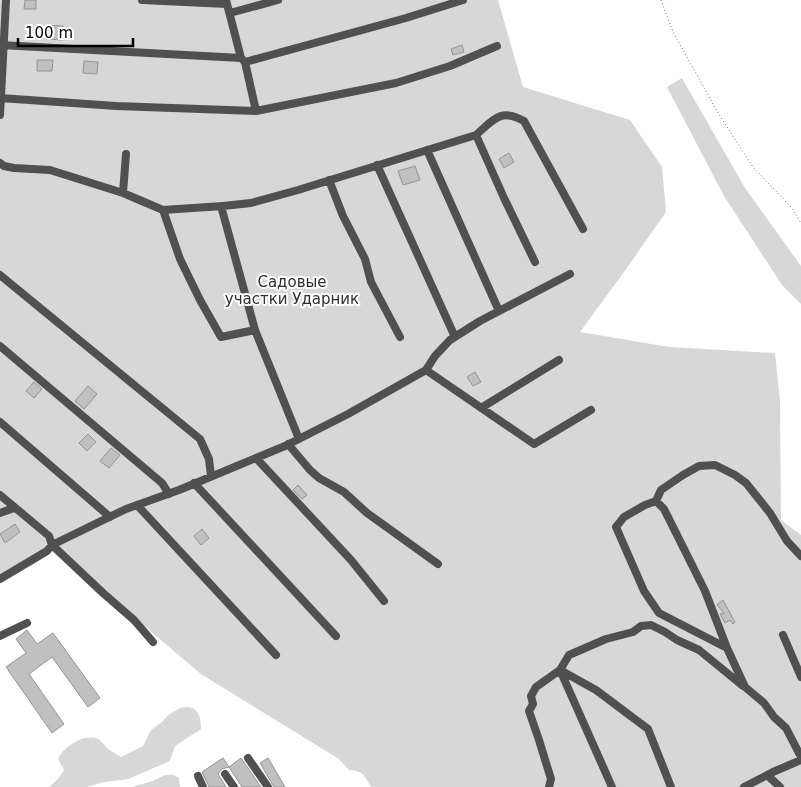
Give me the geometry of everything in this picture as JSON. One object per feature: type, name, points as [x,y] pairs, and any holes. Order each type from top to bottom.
[{"type":"lane","points":[[0,115],[2,45],[6,0]]},
{"type":"lane","points":[[142,0],[227,2],[256,111]]},
{"type":"lane","points":[[230,13],[278,0]]},
{"type":"lane","points":[[2,45],[243,60],[406,18],[463,0]]},
{"type":"lane","points":[[0,98],[116,106],[256,111],[396,83],[450,66],[497,46]]},
{"type":"lane","points":[[0,163],[14,168],[50,170],[123,193],[163,210],[221,206],[251,203],[476,135],[502,115],[515,116],[524,121],[582,229]]},
{"type":"lane","points":[[476,135],[535,262]]},
{"type":"lane","points":[[427,150],[499,311]]},
{"type":"lane","points":[[123,193],[126,154]]},
{"type":"lane","points":[[378,165],[455,337]]},
{"type":"lane","points":[[329,180],[343,216],[365,259],[371,282],[400,337]]},
{"type":"lane","points":[[221,206],[255,330],[299,439]]},
{"type":"lane","points":[[163,210],[180,259],[200,300],[222,337],[255,330]]},
{"type":"lane","points":[[0,274],[200,439],[209,459],[211,476]]},
{"type":"lane","points":[[0,579],[47,551],[52,545],[110,517],[256,458],[348,414],[426,370],[435,356],[450,340],[480,321],[570,274]]},
{"type":"lane","points":[[0,346],[162,483],[169,494]]},
{"type":"lane","points":[[481,408],[559,360]]},
{"type":"lane","points":[[426,370],[534,444],[591,410]]},
{"type":"lane","points":[[0,422],[110,517]]},
{"type":"lane","points":[[288,444],[319,478],[344,492],[367,513],[438,564]]},
{"type":"lane","points":[[256,458],[351,560],[384,601]]},
{"type":"lane","points":[[656,501],[660,490],[683,475],[699,466],[715,465],[746,483],[801,556]]},
{"type":"lane","points":[[194,483],[336,636]]},
{"type":"lane","points":[[0,495],[50,536],[52,545],[134,620],[153,642]]},
{"type":"lane","points":[[656,501],[624,517],[616,527],[644,591],[658,614],[727,648]]},
{"type":"lane","points":[[656,501],[664,509],[705,592],[745,687]]},
{"type":"lane","points":[[137,505],[276,655]]},
{"type":"lane","points":[[0,513],[14,508]]},
{"type":"lane","points":[[0,636],[27,623]]},
{"type":"lane","points":[[549,787],[551,779],[540,740],[529,711],[533,704],[532,696],[536,687],[560,670],[569,655],[594,646],[606,639],[633,632],[641,626],[651,625],[676,640],[699,650],[764,704],[786,728],[801,759],[744,787]]},
{"type":"lane","points":[[783,635],[801,677]]},
{"type":"lane","points":[[560,670],[612,787]]},
{"type":"lane","points":[[560,670],[596,690],[648,729],[671,787]]},
{"type":"lane","points":[[248,758],[268,787]]},
{"type":"lane","points":[[225,774],[234,787]]},
{"type":"lane","points":[[767,775],[780,787]]},
{"type":"lane","points":[[198,776],[204,787]]},
{"type":"path","points":[[661,0],[672,32],[718,113],[753,167],[801,223]]},
{"type":"green space","name":"Садовые участки Ударник","points":[[0,0],[498,0],[523,87],[630,120],[662,167],[666,212],[580,332],[669,347],[775,353],[780,401],[781,520],[801,535],[801,787],[371,787],[365,777],[358,771],[349,770],[339,759],[201,674],[129,613],[54,544],[0,576]]},
{"type":"green space","points":[[682,78],[745,188],[801,266],[801,304],[782,285],[724,196],[667,87]]},
{"type":"green space","points":[[186,707],[196,711],[200,717],[201,729],[175,746],[170,761],[128,779],[104,782],[87,787],[49,787],[64,770],[58,759],[75,742],[87,738],[98,739],[107,748],[121,757],[143,746],[151,730],[168,715],[180,708]]},
{"type":"green space","points":[[165,775],[174,775],[179,778],[180,787],[133,787],[153,781]]},
{"type":"building","points":[[25,0],[36,0],[36,9],[24,9]]},
{"type":"building","points":[[46,25],[63,26],[63,40],[46,39]]},
{"type":"building","points":[[462,45],[464,52],[453,55],[451,49]]},
{"type":"building","points":[[37,60],[53,60],[52,71],[37,71]]},
{"type":"building","points":[[84,61],[98,62],[97,74],[83,73]]},
{"type":"building","points":[[509,153],[514,162],[504,168],[499,159]]},
{"type":"building","points":[[415,166],[420,180],[403,185],[398,171]]},
{"type":"building","points":[[475,372],[481,382],[473,386],[467,377]]},
{"type":"building","points":[[34,382],[42,389],[34,398],[26,391]]},
{"type":"building","points":[[88,386],[97,394],[84,409],[75,401]]},
{"type":"building","points":[[88,434],[96,442],[87,451],[79,443]]},
{"type":"building","points":[[111,448],[120,455],[109,468],[100,461]]},
{"type":"building","points":[[298,485],[307,495],[302,499],[293,490]]},
{"type":"building","points":[[15,524],[20,532],[5,543],[0,534]]},
{"type":"building","points":[[202,529],[209,538],[201,545],[194,536]]},
{"type":"building","points":[[723,600],[735,622],[733,624],[730,620],[725,623],[720,614],[724,613],[717,605]]},
{"type":"building","points":[[27,630],[37,644],[53,633],[100,698],[88,707],[52,657],[29,674],[64,724],[52,733],[6,667],[26,653],[16,639]]},
{"type":"building","points":[[223,758],[229,767],[222,769],[218,774],[226,787],[209,787],[202,772]]},
{"type":"building","points":[[241,758],[261,787],[242,787],[229,767]]},
{"type":"building","points":[[268,758],[285,787],[274,787],[260,763]]}]
